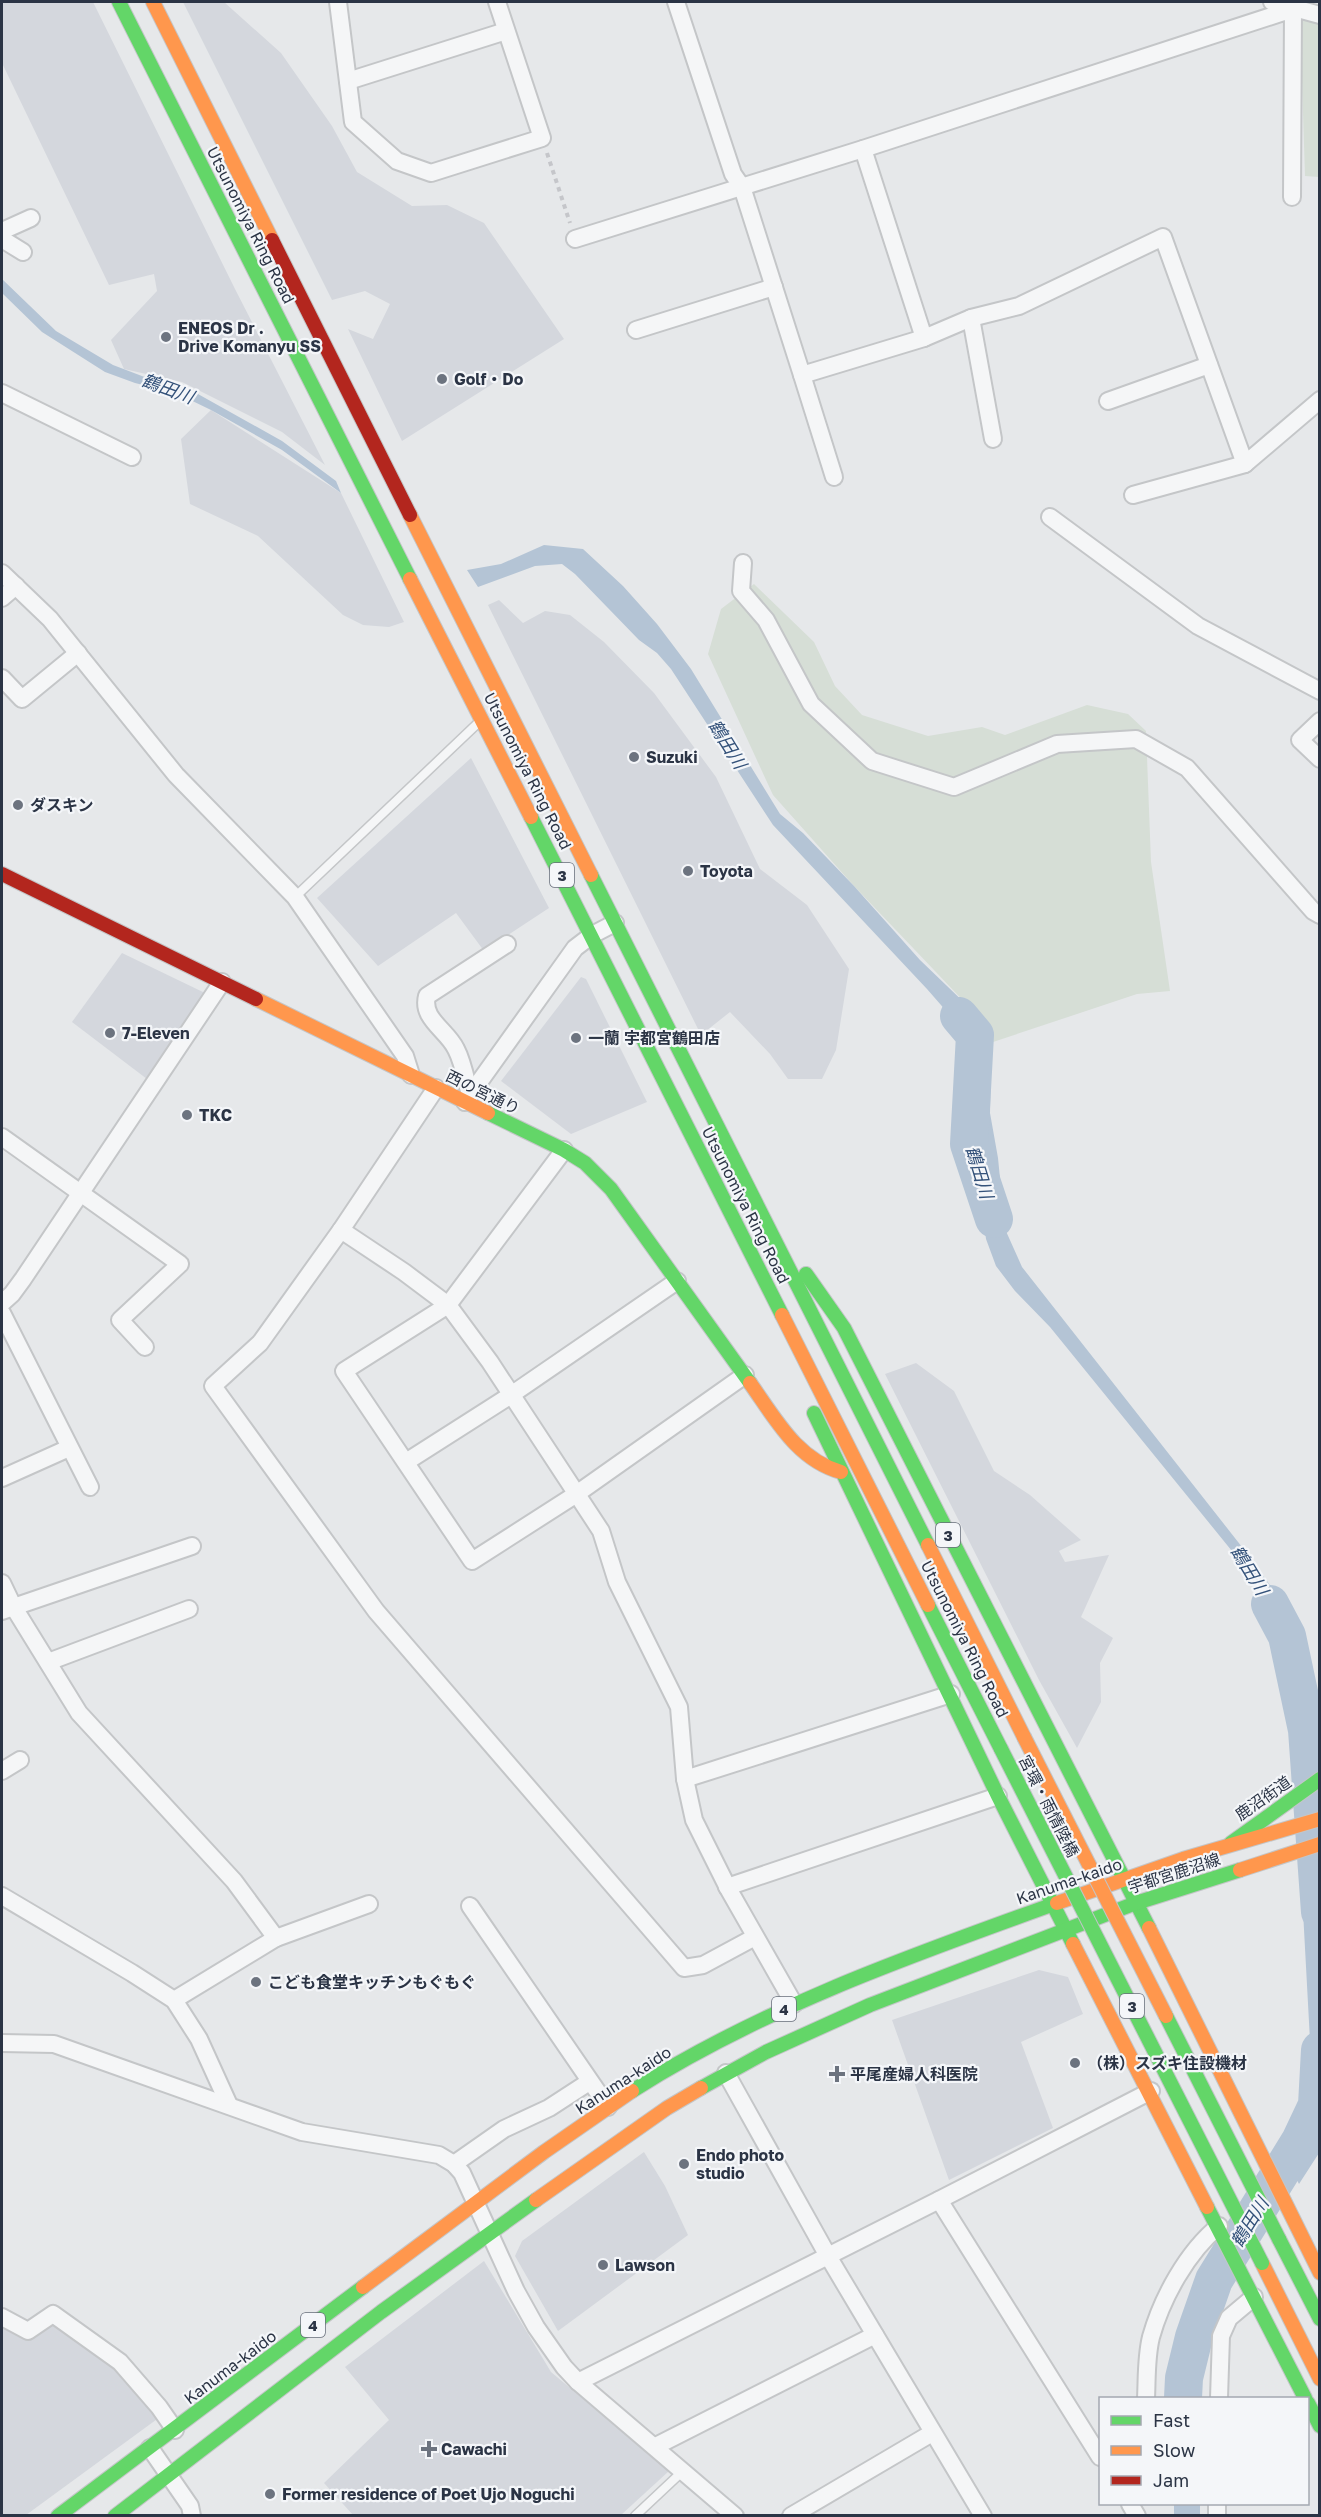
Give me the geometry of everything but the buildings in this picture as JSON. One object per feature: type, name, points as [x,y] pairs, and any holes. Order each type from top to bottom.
[{"type":"main road","name":"Utsunomiya Ring Road","points":[[119,2],[592,934],[1001,1749]]},
{"type":"main road","name":"Utsunomiya Ring Road","points":[[153,2],[1024,1737]]},
{"type":"main road","name":"西の宮通り","points":[[2,874],[436,1088],[468,1098],[585,1163],[610,1190],[782,1428],[810,1459],[823,1468],[841,1472]]},
{"type":"main road","name":"3","points":[[755,1202],[843,1328],[1124,1878],[1292,2218],[1317,2262]]},
{"type":"main road","name":"3","points":[[730,1210],[764,1303],[798,1377]]},
{"type":"main road","name":"3","points":[[807,1398],[998,1796],[1151,2091],[1304,2397]]},
{"type":"main road","name":"宮環・雨情陸橋","points":[[1024,1737],[1320,2319]]},
{"type":"main road","name":"宮環・雨情陸橋","points":[[1001,1749],[1320,2379]]},
{"type":"main road","name":"鹿沼街道","points":[[1227,1846],[1320,1779]]},
{"type":"main road","name":"Kanuma-kaido","points":[[58,2516],[476,2202],[651,2078],[794,2004],[1053,1903],[1124,1878],[1290,1826],[1320,1819]]},
{"type":"main road","name":"宇都宮鹿沼線","points":[[1067,1929],[1136,1903],[1320,1844]]},
{"type":"main road","name":"4","points":[[115,2516],[381,2312],[490,2232],[667,2108],[766,2052],[857,2010],[1067,1929]]},
{"type":"main road","points":[[1309,2405],[1320,2426]]},
{"type":"street","points":[[338,2],[353,122],[398,161],[431,173],[542,138],[497,2]]},
{"type":"street","points":[[676,2],[733,174],[742,187],[834,477]]},
{"type":"street","points":[[1272,2],[1320,15]]},
{"type":"street","points":[[575,239],[863,149],[1293,9]]},
{"type":"street","points":[[1292,197],[1293,9]]},
{"type":"street","points":[[348,81],[506,31]]},
{"type":"street","points":[[863,149],[924,338]]},
{"type":"street","points":[[2,231],[31,218]]},
{"type":"street","points":[[802,375],[924,338],[971,318],[1019,306],[1163,237],[1245,464]]},
{"type":"street","points":[[2,239],[23,252]]},
{"type":"street","points":[[636,330],[774,287]]},
{"type":"street","points":[[971,318],[993,439]]},
{"type":"street","points":[[1108,401],[1209,364]]},
{"type":"street","points":[[2,393],[132,457]]},
{"type":"street","points":[[1133,495],[1245,464],[1320,400]]},
{"type":"street","points":[[1050,517],[1198,626],[1320,690]]},
{"type":"street","points":[[743,563],[741,591],[766,620],[811,704],[872,761],[954,787],[1057,744],[1136,739],[1187,768],[1313,911],[1320,915]]},
{"type":"street","points":[[2,573],[50,619],[176,775],[296,897],[405,1056],[411,1075]]},
{"type":"street","points":[[2,598],[16,586]]},
{"type":"street","points":[[2,678],[22,699],[78,653]]},
{"type":"street","points":[[1320,721],[1300,740],[1320,759]]},
{"type":"street","points":[[468,1098],[575,948],[592,934],[615,923]]},
{"type":"street","points":[[468,1098],[456,1048],[428,1013],[425,1005],[427,996],[507,944]]},
{"type":"street","points":[[2,1303],[23,1279],[222,982]]},
{"type":"street","points":[[436,1088],[341,1230],[260,1342],[213,1386],[376,1611],[684,1968],[704,1965],[755,1937]]},
{"type":"street","points":[[2,1137],[180,1264],[120,1320],[145,1347]]},
{"type":"street","points":[[564,1150],[448,1305],[344,1371],[472,1561],[575,1495],[745,1375]]},
{"type":"street","points":[[341,1230],[448,1305],[511,1395],[601,1532],[617,1582],[680,1707],[684,1779],[694,1820],[727,1887],[794,2004]]},
{"type":"street","points":[[406,1462],[511,1395],[677,1281]]},
{"type":"street","points":[[2,1313],[90,1487]]},
{"type":"street","points":[[2,1479],[69,1448]]},
{"type":"street","points":[[7,1608],[192,1546]]},
{"type":"street","points":[[2,1583],[7,1608],[48,1662],[79,1713],[234,1881],[276,1938]]},
{"type":"street","points":[[48,1662],[189,1609]]},
{"type":"street","points":[[684,1779],[951,1694]]},
{"type":"street","points":[[2,1771],[20,1760]]},
{"type":"street","points":[[727,1887],[998,1796]]},
{"type":"street","points":[[2,1896],[174,2000],[199,2039],[229,2105]]},
{"type":"street","points":[[174,2000],[276,1938],[369,1904]]},
{"type":"street","points":[[470,1906],[608,2107]]},
{"type":"street","points":[[2,2043],[54,2044],[302,2132],[439,2155],[454,2164],[462,2173],[516,2291],[536,2327],[564,2367],[578,2382],[656,2446],[735,2516]]},
{"type":"street","points":[[726,2073],[828,2256],[979,2514]]},
{"type":"street","points":[[454,2164],[504,2129],[549,2108],[589,2082]]},
{"type":"street","points":[[578,2382],[1151,2091]]},
{"type":"street","points":[[939,2200],[1099,2454]]},
{"type":"street","points":[[1146,2397],[1151,2339],[1162,2307],[1184,2267],[1209,2234],[1220,2229]]},
{"type":"street","points":[[1219,2397],[1221,2336],[1229,2318],[1251,2290]]},
{"type":"street","points":[[2,2317],[28,2331],[53,2314],[120,2362],[175,2430]]},
{"type":"street","points":[[656,2446],[875,2335]]},
{"type":"street","points":[[791,2516],[932,2433]]},
{"type":"street","points":[[150,2448],[190,2506],[192,2516]]},
{"type":"lane","points":[[296,897],[483,719]]},
{"type":"lane","points":[[635,2516],[684,2470]]},
{"type":"path","points":[[542,138],[575,239]]},
{"type":"shaded area","points":[[2,2],[93,2],[325,465],[282,432],[182,382],[124,369],[111,340],[157,291],[154,274],[109,285],[2,63]]},
{"type":"shaded area","points":[[183,2],[224,2],[281,53],[332,126],[357,172],[412,206],[447,205],[484,223],[564,339],[402,441],[348,329],[373,339],[390,304],[365,291],[332,300]]},
{"type":"shaded area","points":[[1300,17],[1319,21],[1319,177],[1305,176]]},
{"type":"shaded area","points":[[211,410],[341,493],[404,622],[389,627],[363,625],[343,615],[258,536],[190,504],[181,439]]},
{"type":"shaded area","points":[[754,584],[814,642],[835,686],[862,715],[928,736],[982,727],[1005,735],[1087,705],[1128,714],[1146,731],[1151,862],[1170,991],[1137,994],[984,1045],[973,1011],[854,886],[773,795],[708,654],[721,609]]},
{"type":"shaded area","points":[[499,600],[523,623],[545,611],[570,615],[604,642],[654,693],[716,777],[760,869],[807,905],[849,969],[836,1050],[822,1079],[788,1079],[770,1054],[730,1012],[701,1035],[488,605]]},
{"type":"shaded area","points":[[471,758],[549,908],[484,951],[456,913],[378,966],[317,898]]},
{"type":"shaded area","points":[[122,953],[205,993],[147,1079],[72,1022]]},
{"type":"shaded area","points":[[581,977],[586,979],[647,1102],[571,1134],[501,1081]]},
{"type":"shaded area","points":[[916,1363],[954,1391],[994,1471],[1030,1495],[1081,1540],[1059,1551],[1065,1562],[1109,1555],[1081,1617],[1113,1638],[1100,1663],[1101,1702],[1077,1748],[1039,1680],[885,1374]]},
{"type":"shaded area","points":[[1039,1970],[1068,1977],[1083,2014],[1021,2042],[1053,2128],[949,2180],[892,2020]]},
{"type":"shaded area","points":[[644,2152],[665,2186],[688,2235],[558,2331],[515,2256],[522,2241]]},
{"type":"shaded area","points":[[484,2261],[551,2372],[669,2471],[621,2515],[353,2515],[324,2483],[389,2420],[345,2367]]},
{"type":"shaded area","points":[[53,2314],[120,2362],[164,2414],[26,2515],[2,2515],[2,2317],[28,2331]]},
{"type":"water","points":[[2,279],[56,331],[113,365],[155,381],[189,389],[282,441],[336,481],[341,493],[282,450],[211,410],[176,393],[135,383],[105,372],[42,332],[2,293]]},
{"type":"water","points":[[544,545],[583,549],[623,586],[657,624],[691,669],[780,814],[803,833],[920,960],[973,1011],[991,1068],[990,1113],[998,1158],[1005,1229],[1022,1267],[1253,1561],[1279,1600],[1296,1637],[1317,1718],[1319,1758],[1303,1769],[1304,1699],[1285,1636],[1271,1607],[1236,1556],[1050,1327],[1015,1291],[996,1266],[986,1239],[975,1148],[976,1071],[968,1036],[773,825],[671,669],[657,653],[639,640],[575,574],[562,564],[535,566],[478,587],[467,570],[501,564]]},
{"type":"water","points":[[1319,1867],[1319,2153],[1299,2184],[1283,2153],[1302,2115],[1309,2090],[1311,2059],[1301,1874]]},
{"type":"water","points":[[1211,2258],[1228,2289],[1211,2320],[1201,2372],[1201,2397],[1175,2397],[1176,2370],[1188,2308]]},
{"type":"water","points":[[1174,2505],[1200,2505],[1200,2515],[1174,2515]]},
{"type":"waterway","name":"鶴田川","points":[[959,1016],[975,1035],[969,1144],[994,1219]]},
{"type":"waterway","name":"鶴田川","points":[[1270,1604],[1287,1636],[1307,1730],[1320,1912]]},
{"type":"waterway","name":"鶴田川","points":[[1183,2397],[1184,2378],[1194,2337],[1214,2280],[1300,2141],[1317,2105],[1320,2050]]},
{"type":"traffic: fast","points":[[119,2],[410,579]]},
{"type":"traffic: fast","points":[[531,817],[782,1315]]},
{"type":"traffic: fast","points":[[591,875],[928,1545]]},
{"type":"traffic: fast","points":[[488,1113],[564,1150],[585,1163],[611,1189],[750,1383]]},
{"type":"traffic: fast","points":[[806,1274],[844,1328],[1149,1928]]},
{"type":"traffic: fast","points":[[814,1413],[998,1796],[1073,1944]]},
{"type":"traffic: fast","points":[[928,1605],[1001,1749]]},
{"type":"traffic: fast","points":[[1001,1749],[1262,2263]]},
{"type":"traffic: fast","points":[[1231,1843],[1320,1779]]},
{"type":"traffic: fast","points":[[701,2088],[766,2052],[870,2005],[1136,1903],[1240,1870]]},
{"type":"traffic: fast","points":[[632,2091],[733,2034],[839,1985],[1057,1903]]},
{"type":"traffic: fast","points":[[1166,2016],[1279,2239]]},
{"type":"traffic: fast","points":[[115,2516],[381,2312],[536,2200]]},
{"type":"traffic: fast","points":[[1207,2207],[1304,2397]]},
{"type":"traffic: fast","points":[[1279,2239],[1320,2319]]},
{"type":"traffic: fast","points":[[58,2516],[363,2287]]},
{"type":"traffic: fast","points":[[1309,2405],[1320,2426]]},
{"type":"traffic: slow","points":[[153,2],[272,240]]},
{"type":"traffic: slow","points":[[410,515],[591,875]]},
{"type":"traffic: slow","points":[[410,579],[531,817]]},
{"type":"traffic: slow","points":[[256,999],[488,1113]]},
{"type":"traffic: slow","points":[[782,1315],[928,1605]]},
{"type":"traffic: slow","points":[[750,1383],[799,1448],[825,1466],[841,1472]]},
{"type":"traffic: slow","points":[[928,1545],[1024,1737]]},
{"type":"traffic: slow","points":[[1024,1737],[1166,2016]]},
{"type":"traffic: slow","points":[[1057,1903],[1183,1859],[1320,1819]]},
{"type":"traffic: slow","points":[[1240,1870],[1320,1844]]},
{"type":"traffic: slow","points":[[1149,1928],[1320,2273]]},
{"type":"traffic: slow","points":[[1073,1944],[1207,2207]]},
{"type":"traffic: slow","points":[[536,2200],[667,2108],[701,2088]]},
{"type":"traffic: slow","points":[[363,2287],[544,2152],[632,2091]]},
{"type":"traffic: slow","points":[[1262,2263],[1320,2379]]},
{"type":"traffic: jam","points":[[272,240],[410,515]]},
{"type":"traffic: jam","points":[[2,874],[256,999]]},
{"type":"place","name":"ENEOS Dr . Drive Komanyu SS","points":[[166,337]]},
{"type":"place","name":"Golf・Do","points":[[442,379]]},
{"type":"place","name":"Suzuki","points":[[634,757]]},
{"type":"place","name":"ダスキン","points":[[18,805]]},
{"type":"place","name":"Toyota","points":[[688,871]]},
{"type":"place","name":"7-Eleven","points":[[110,1033]]},
{"type":"place","name":"一蘭 宇都宮鶴田店","points":[[576,1038]]},
{"type":"place","name":"TKC","points":[[187,1115]]},
{"type":"place","name":"こども食堂キッチンもぐもぐ","points":[[256,1982]]},
{"type":"place","name":"（株）スズキ住設機材","points":[[1075,2063]]},
{"type":"place","name":"平尾産婦人科医院","points":[[837,2074]]},
{"type":"place","name":"Endo photo studio","points":[[684,2164]]},
{"type":"place","name":"Lawson","points":[[603,2265]]},
{"type":"place","name":"Cawachi","points":[[429,2449]]},
{"type":"place","name":"Former residence of Poet Ujo Noguchi","points":[[270,2494]]}]
